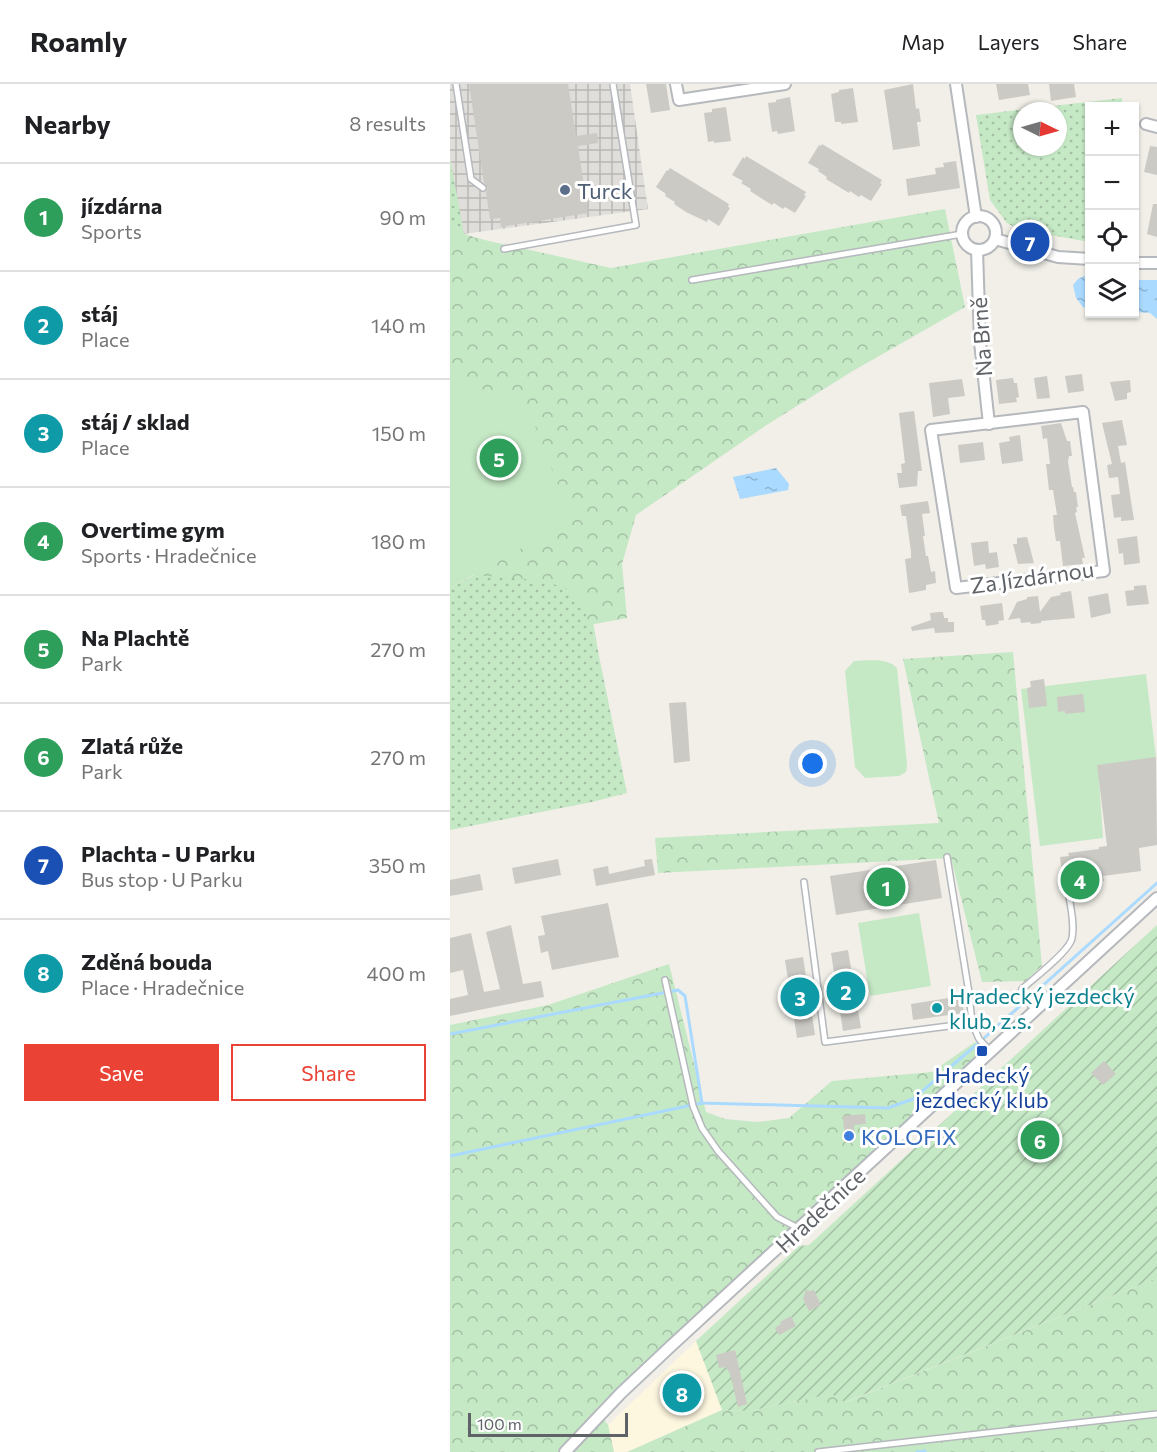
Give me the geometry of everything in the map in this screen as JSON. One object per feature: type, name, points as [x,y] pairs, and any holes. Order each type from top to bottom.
[{"type":"street","points":[[676,84],[679,100],[785,84]]},
{"type":"street","points":[[956,84],[976,217]]},
{"type":"street","points":[[976,217],[992,222],[996,233],[995,239],[986,249],[977,250],[965,243],[962,234],[966,223],[976,217]]},
{"type":"street","points":[[995,239],[1058,257],[1085,259]]},
{"type":"street","name":"Na Brně","points":[[977,250],[980,338],[989,424]]},
{"type":"street","points":[[1139,263],[1157,263]]},
{"type":"street","name":"Za Jízdárnou","points":[[1083,412],[1104,571],[956,588],[932,430],[989,424],[1083,412]]},
{"type":"street","name":"Hradečnice","points":[[565,1452],[637,1379],[1157,898]]},
{"type":"lane","points":[[456,84],[471,178],[483,188]]},
{"type":"lane","points":[[504,249],[636,225],[614,84]]},
{"type":"lane","points":[[692,280],[962,234]]},
{"type":"lane","points":[[947,857],[972,1023],[979,1039],[991,1052]]},
{"type":"lane","points":[[804,882],[825,1042],[972,1023]]},
{"type":"lane","points":[[1035,1010],[1020,994],[1022,989],[1072,942],[1073,931],[1068,890]]},
{"type":"lane","points":[[665,980],[693,1106],[702,1128],[718,1151],[777,1217],[799,1229]]},
{"type":"lane","points":[[818,1452],[1157,1414]]},
{"type":"shaded area","points":[[450,84],[630,84],[648,209],[463,234],[450,158]]},
{"type":"shaded area","points":[[696,1341],[722,1410],[627,1452],[614,1452],[608,1425]]},
{"type":"green space","points":[[1122,98],[1122,102],[1088,102]]},
{"type":"green space","points":[[1085,102],[1085,241],[1018,229],[1007,223],[990,200],[976,115],[1013,111],[1013,156],[1067,156],[1067,104]]},
{"type":"green space","points":[[450,158],[464,234],[560,262],[579,542],[627,793],[450,830],[450,588],[555,531],[450,378]]},
{"type":"green space","points":[[945,209],[965,307],[851,372],[765,426],[636,515],[622,564],[627,618],[589,625],[582,601],[562,586],[525,579],[473,575],[450,588],[450,227],[462,235],[611,268]]},
{"type":"green space","points":[[450,378],[527,405],[572,521],[450,587]]},
{"type":"green space","points":[[1013,652],[1042,966],[1025,981],[982,982],[951,858],[658,873],[655,838],[939,823],[903,659]]},
{"type":"green space","points":[[854,661],[882,661],[897,668],[907,764],[906,772],[899,776],[865,778],[855,767],[845,671]]},
{"type":"green space","points":[[1146,674],[1156,758],[1098,765],[1103,838],[1040,846],[1021,689]]},
{"type":"green space","points":[[919,913],[931,986],[870,996],[858,923]]},
{"type":"green space","points":[[1157,925],[1157,1278],[845,1402],[831,1394],[749,1411],[722,1410],[696,1341],[799,1246],[809,1245]]},
{"type":"green space","points":[[669,964],[706,1112],[725,1119],[757,1122],[789,1118],[832,1081],[932,1072],[975,1042],[982,1051],[596,1409],[608,1425],[614,1452],[450,1452],[450,1025],[548,1005]]},
{"type":"green space","points":[[1157,1278],[1157,1452],[627,1452],[722,1410],[749,1411],[831,1394],[846,1402]]},
{"type":"water","points":[[1085,276],[1085,308],[1076,298],[1073,285]]},
{"type":"water","points":[[1139,280],[1157,280],[1157,319],[1150,313],[1139,312]]},
{"type":"water","points":[[776,468],[789,484],[788,490],[740,499],[733,477]]},
{"type":"building","points":[[469,84],[568,84],[576,136],[597,133],[598,143],[578,146],[588,213],[501,227],[500,218],[490,219],[486,192],[488,187],[484,183]]},
{"type":"building","points":[[646,84],[666,84],[670,110],[651,113]]},
{"type":"building","points":[[913,84],[916,109],[919,108],[921,122],[917,122],[920,146],[893,150],[884,90]]},
{"type":"building","points":[[996,84],[1028,84],[1030,95],[999,100]]},
{"type":"building","points":[[1049,84],[1074,84],[1076,97],[1051,101]]},
{"type":"building","points":[[853,88],[858,122],[841,124],[841,122],[835,122],[831,94]]},
{"type":"building","points":[[790,97],[795,131],[778,134],[777,131],[772,132],[768,103]]},
{"type":"building","points":[[726,107],[731,141],[708,142],[704,113]]},
{"type":"building","points":[[822,144],[882,180],[880,183],[882,184],[871,201],[850,191],[849,193],[826,179],[827,177],[818,171],[819,169],[808,163],[819,145]]},
{"type":"building","points":[[1150,146],[1157,147],[1157,175],[1144,172]]},
{"type":"building","points":[[746,156],[806,192],[804,195],[806,196],[795,213],[774,203],[772,205],[750,191],[751,189],[741,183],[743,181],[732,175],[743,157],[745,159]]},
{"type":"building","points":[[956,161],[960,188],[908,196],[906,179],[936,174],[935,168],[944,167],[943,163]]},
{"type":"building","points":[[670,168],[729,204],[730,208],[719,226],[708,219],[707,222],[686,212],[656,187]]},
{"type":"building","points":[[1153,204],[1157,204],[1157,237],[1147,234]]},
{"type":"building","points":[[1082,374],[1084,391],[1068,393],[1065,376]]},
{"type":"building","points":[[1047,376],[1050,398],[1037,399],[1034,378]]},
{"type":"building","points":[[1013,378],[1014,383],[1017,383],[1019,397],[1016,398],[1017,402],[999,404],[996,380]]},
{"type":"building","points":[[962,379],[965,396],[948,398],[950,414],[933,417],[929,383]]},
{"type":"building","points":[[1130,380],[1131,392],[1127,393],[1127,399],[1115,401],[1110,382]]},
{"type":"building","points":[[914,411],[922,471],[918,471],[917,486],[899,488],[897,473],[902,473],[901,464],[905,463],[899,413]]},
{"type":"building","points":[[1122,420],[1127,445],[1118,446],[1121,463],[1125,462],[1134,520],[1121,521],[1121,517],[1114,518],[1111,495],[1120,494],[1118,477],[1109,478],[1107,465],[1112,464],[1102,423]]},
{"type":"building","points":[[1061,423],[1067,441],[1070,441],[1072,456],[1069,456],[1068,462],[1072,487],[1076,492],[1078,507],[1075,513],[1085,558],[1082,558],[1083,564],[1063,566],[1060,541],[1056,541],[1054,528],[1053,515],[1057,515],[1053,490],[1049,490],[1046,464],[1050,464],[1047,438],[1043,439],[1041,426]]},
{"type":"building","points":[[1020,435],[1023,461],[1002,464],[999,443],[1010,441],[1009,437]]},
{"type":"building","points":[[983,442],[985,460],[960,463],[958,445]]},
{"type":"building","points":[[928,501],[930,513],[922,514],[925,536],[923,536],[926,556],[928,556],[931,572],[935,571],[936,583],[926,585],[926,590],[909,593],[905,559],[911,558],[911,552],[906,516],[902,516],[900,505]]},
{"type":"building","points":[[1137,536],[1140,563],[1124,565],[1123,553],[1119,554],[1117,539]]},
{"type":"building","points":[[1027,537],[1034,563],[1018,564],[1013,544],[1017,544],[1017,538]]},
{"type":"building","points":[[988,541],[989,553],[997,552],[999,567],[986,569],[985,564],[974,566],[971,543]]},
{"type":"building","points":[[1146,585],[1149,604],[1127,606],[1125,591],[1134,590],[1134,586]]},
{"type":"building","points":[[1071,591],[1075,618],[1031,624],[1030,622],[1021,623],[1020,618],[1008,620],[1017,602],[1027,597],[1038,596],[1040,612],[1051,597]]},
{"type":"building","points":[[1108,593],[1111,613],[1091,618],[1088,597]]},
{"type":"building","points":[[1002,603],[1004,620],[998,621],[999,624],[986,626],[985,620],[982,620],[980,606]]},
{"type":"building","points":[[943,612],[948,622],[954,622],[954,632],[935,633],[934,628],[912,631],[911,627],[931,620],[930,613]]},
{"type":"building","points":[[1044,679],[1047,706],[1029,708],[1027,688],[1031,687],[1030,681]]},
{"type":"building","points":[[1083,694],[1085,712],[1065,714],[1065,711],[1058,712],[1057,697]]},
{"type":"building","points":[[686,702],[690,761],[674,763],[669,703]]},
{"type":"building","points":[[1156,757],[1157,845],[1139,848],[1141,871],[1103,876],[1104,881],[1064,887],[1060,857],[1069,856],[1068,853],[1107,846],[1097,765]]},
{"type":"building","points":[[558,859],[561,875],[515,884],[512,868]]},
{"type":"building","points":[[652,859],[655,875],[596,886],[593,869],[608,866],[609,874],[645,866],[644,860]]},
{"type":"building","points":[[936,860],[942,898],[836,915],[830,876]]},
{"type":"building","points":[[480,874],[483,890],[450,896],[450,880]]},
{"type":"building","points":[[608,903],[619,957],[552,970],[548,951],[541,953],[538,936],[545,935],[541,916]]},
{"type":"building","points":[[511,925],[523,984],[541,981],[544,997],[450,1016],[450,999],[468,995],[463,970],[450,973],[450,938],[471,933],[484,992],[500,989],[486,932]]},
{"type":"building","points":[[848,950],[861,1028],[843,1031],[831,953]]},
{"type":"building","points":[[803,957],[815,1035],[797,1038],[785,960]]},
{"type":"building","name":"Hradecký jezdecký klub, z.s.","points":[[961,996],[964,1013],[913,1020],[911,1004]]},
{"type":"building","points":[[1104,1061],[1116,1074],[1103,1085],[1091,1073]]},
{"type":"building","points":[[865,1114],[866,1124],[854,1125],[855,1140],[845,1141],[843,1116]]},
{"type":"building","points":[[806,1290],[814,1290],[821,1305],[809,1311],[803,1299]]},
{"type":"building","points":[[791,1316],[796,1326],[779,1335],[775,1328]]},
{"type":"building","points":[[735,1350],[747,1404],[738,1407],[730,1374],[726,1367],[719,1368],[716,1355]]},
{"type":"building","points":[[691,1379],[698,1398],[690,1401],[693,1409],[681,1414],[678,1406],[674,1407],[666,1389]]},
{"type":"waterway","points":[[450,1034],[678,990],[685,996],[702,1103],[888,1108],[913,1099],[1157,883]]},
{"type":"waterway","points":[[450,1156],[702,1103]]},
{"type":"waterway","points":[[917,1452],[925,1451]]},
{"type":"place","name":"Turck","points":[[565,190]]},
{"type":"place","name":"Plachta - U Parku","points":[[1030,242]]},
{"type":"place","name":"Na Plachtě","points":[[499,458]]},
{"type":"place","name":"Overtime gym","points":[[1080,880]]},
{"type":"place","name":"jízdárna","points":[[886,887]]},
{"type":"place","name":"stáj","points":[[846,991]]},
{"type":"place","name":"stáj / sklad","points":[[800,997]]},
{"type":"place","name":"Hradecký jezdecký klub, z.s.","points":[[937,1008]]},
{"type":"place","name":"Hradecký jezdecký klub","points":[[982,1051]]},
{"type":"place","name":"KOLOFIX","points":[[849,1136]]},
{"type":"place","name":"Zlatá růže","points":[[1040,1140]]},
{"type":"place","name":"Zděná bouda","points":[[682,1393]]}]
